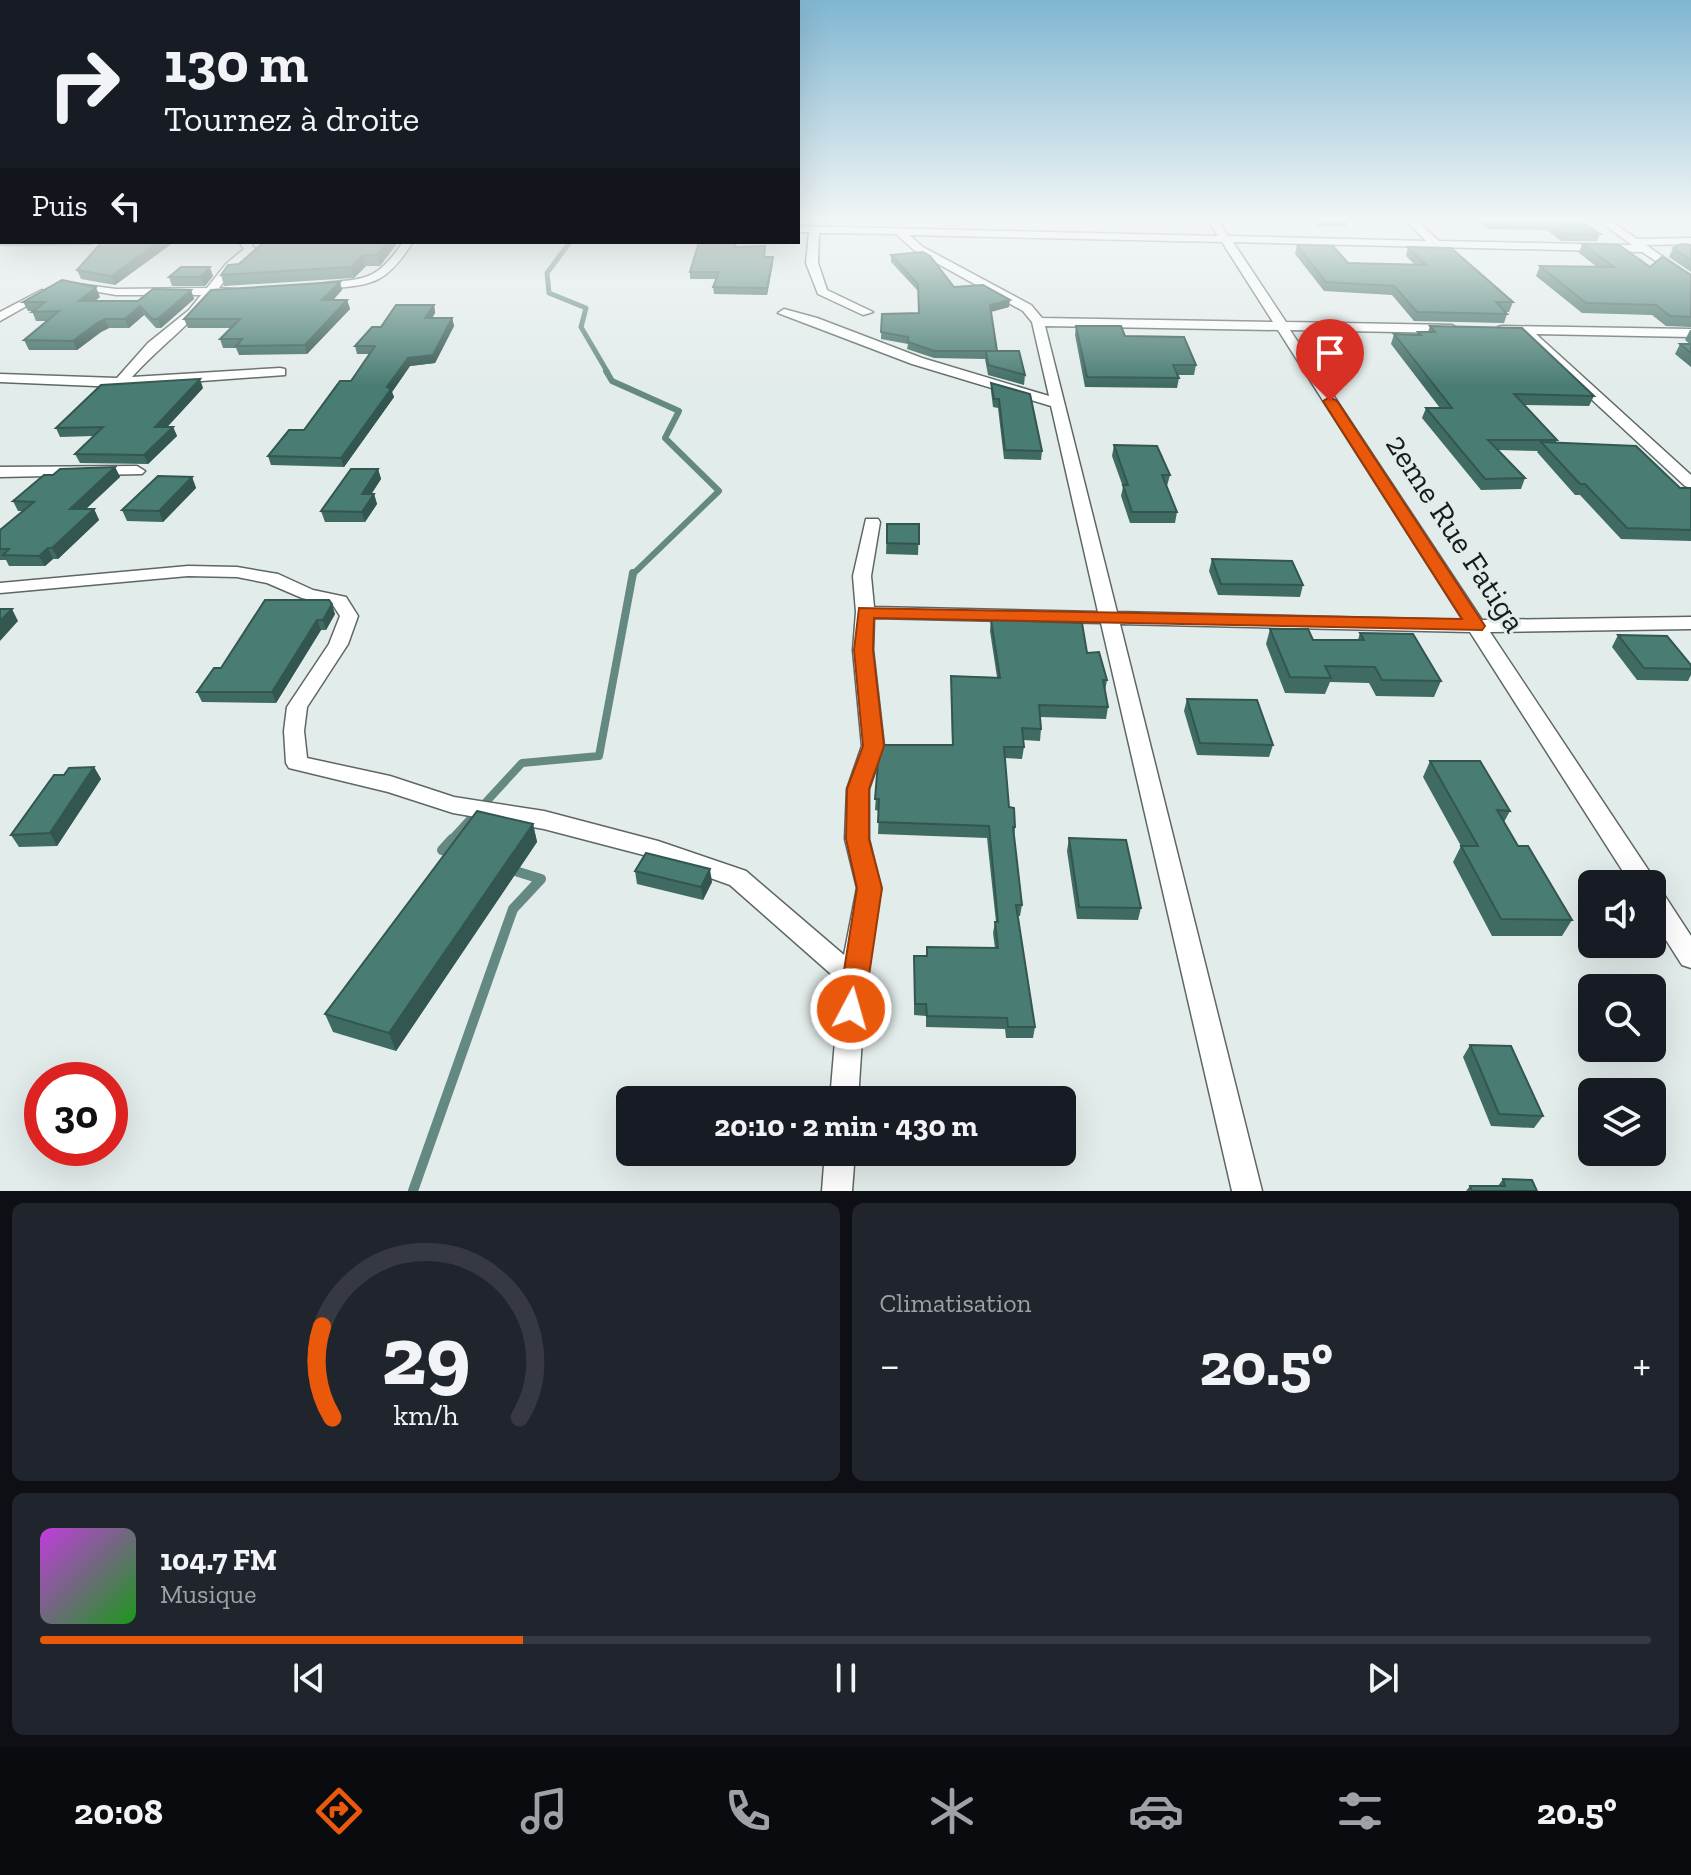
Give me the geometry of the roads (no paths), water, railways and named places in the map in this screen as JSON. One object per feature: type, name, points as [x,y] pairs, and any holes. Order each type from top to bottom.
[{"type":"street","points":[[75,275],[63,282],[102,291],[212,293],[250,290]]},
{"type":"street","points":[[120,383],[153,346],[193,313],[224,275]]},
{"type":"street","points":[[304,288],[374,280],[380,275]]},
{"type":"street","points":[[816,275],[822,292],[867,312]]},
{"type":"street","points":[[966,275],[1027,308],[1038,322],[1247,1191]]},
{"type":"street","name":"2eme Rue Fatiga","points":[[1248,275],[1635,870]]},
{"type":"street","points":[[0,317],[57,286]]},
{"type":"street","points":[[784,313],[917,361],[1057,403]]},
{"type":"street","points":[[1038,322],[1464,329]]},
{"type":"street","points":[[1494,329],[1691,333]]},
{"type":"street","points":[[1524,330],[1691,483]]},
{"type":"street","points":[[0,378],[120,383],[188,381],[280,372]]},
{"type":"street","points":[[0,472],[137,471]]},
{"type":"street","points":[[845,1086],[853,978],[869,888],[857,839],[858,789],[873,746],[863,650],[865,612],[862,576],[872,522]]},
{"type":"street","points":[[0,588],[173,572],[237,572],[272,578],[308,594],[340,601],[349,616],[338,644],[297,707],[294,731],[297,763],[390,784],[453,805],[544,820],[587,831],[658,850],[738,878],[853,978]]},
{"type":"street","points":[[865,612],[1476,626],[1691,623]]},
{"type":"street","points":[[1666,919],[1691,957]]},
{"type":"street","points":[[837,1191],[839,1166]]},
{"type":"waterway","points":[[547,275],[549,293],[586,308],[581,327],[608,373]]},
{"type":"waterway","points":[[606,371],[612,381],[679,411],[665,438],[719,491],[633,574]]},
{"type":"waterway","points":[[450,841],[522,763],[599,756],[633,574]]},
{"type":"waterway","points":[[452,839],[442,850],[455,854]]},
{"type":"waterway","points":[[413,1191],[513,909],[541,879],[509,869]]}]
